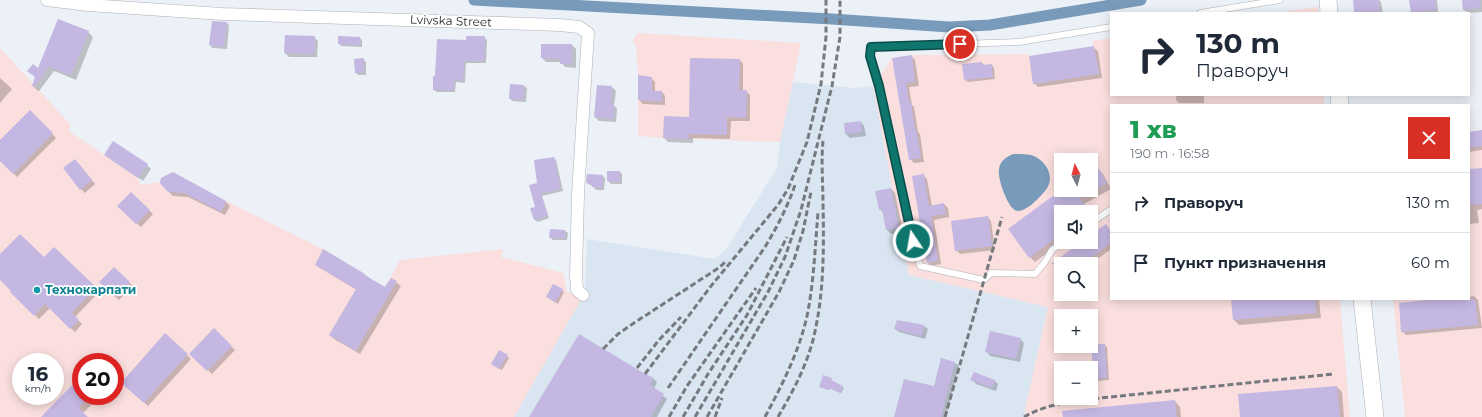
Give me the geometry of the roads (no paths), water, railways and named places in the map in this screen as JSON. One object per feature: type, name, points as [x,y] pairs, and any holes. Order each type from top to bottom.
[{"type":"street","name":"Lvivska Street","points":[[47,0],[88,5],[222,14],[545,24],[579,27],[588,33],[578,194],[576,276],[577,290],[583,295]]},
{"type":"street","points":[[1328,0],[1329,12]]},
{"type":"street","points":[[1362,300],[1375,417]]},
{"type":"lane","points":[[1206,12],[1280,0]]},
{"type":"lane","points":[[1054,249],[1035,274],[991,273],[984,280],[920,266],[913,241],[879,86],[870,56],[871,47],[1019,42],[1110,28]]},
{"type":"lane","points":[[1098,218],[1110,210]]},
{"type":"water","points":[[1013,154],[1031,155],[1037,157],[1045,165],[1050,175],[1050,181],[1045,191],[1029,207],[1018,211],[1014,210],[1007,200],[1001,186],[999,173],[1002,162]]},
{"type":"waterway","points":[[474,0],[832,19],[949,27],[990,25],[1141,0]]},
{"type":"railway","points":[[645,374],[711,286],[778,205],[788,189],[807,142],[821,84],[826,37],[826,0]]},
{"type":"railway","points":[[695,417],[768,292],[785,257],[801,210],[832,86],[840,37],[840,0]]},
{"type":"railway","points":[[778,417],[803,370],[817,323],[823,256],[823,141]]},
{"type":"railway","points":[[668,388],[765,247],[782,217],[795,185]]},
{"type":"railway","points":[[707,417],[779,292],[794,260],[803,231],[811,192]]},
{"type":"railway","points":[[765,417],[778,393],[804,329],[811,290],[818,213]]},
{"type":"railway","points":[[945,417],[1002,217]]},
{"type":"railway","points":[[683,417],[708,374],[747,315],[787,237]]},
{"type":"railway","points":[[603,349],[618,334],[720,267],[725,262]]},
{"type":"railway","points":[[669,417],[687,386],[756,288]]},
{"type":"railway","points":[[637,368],[659,340],[681,317]]},
{"type":"railway","points":[[1024,417],[1048,407],[1082,400],[1334,374]]},
{"type":"railway","points":[[715,417],[722,398]]},
{"type":"place","name":"Технокарпати","points":[[37,290]]}]
